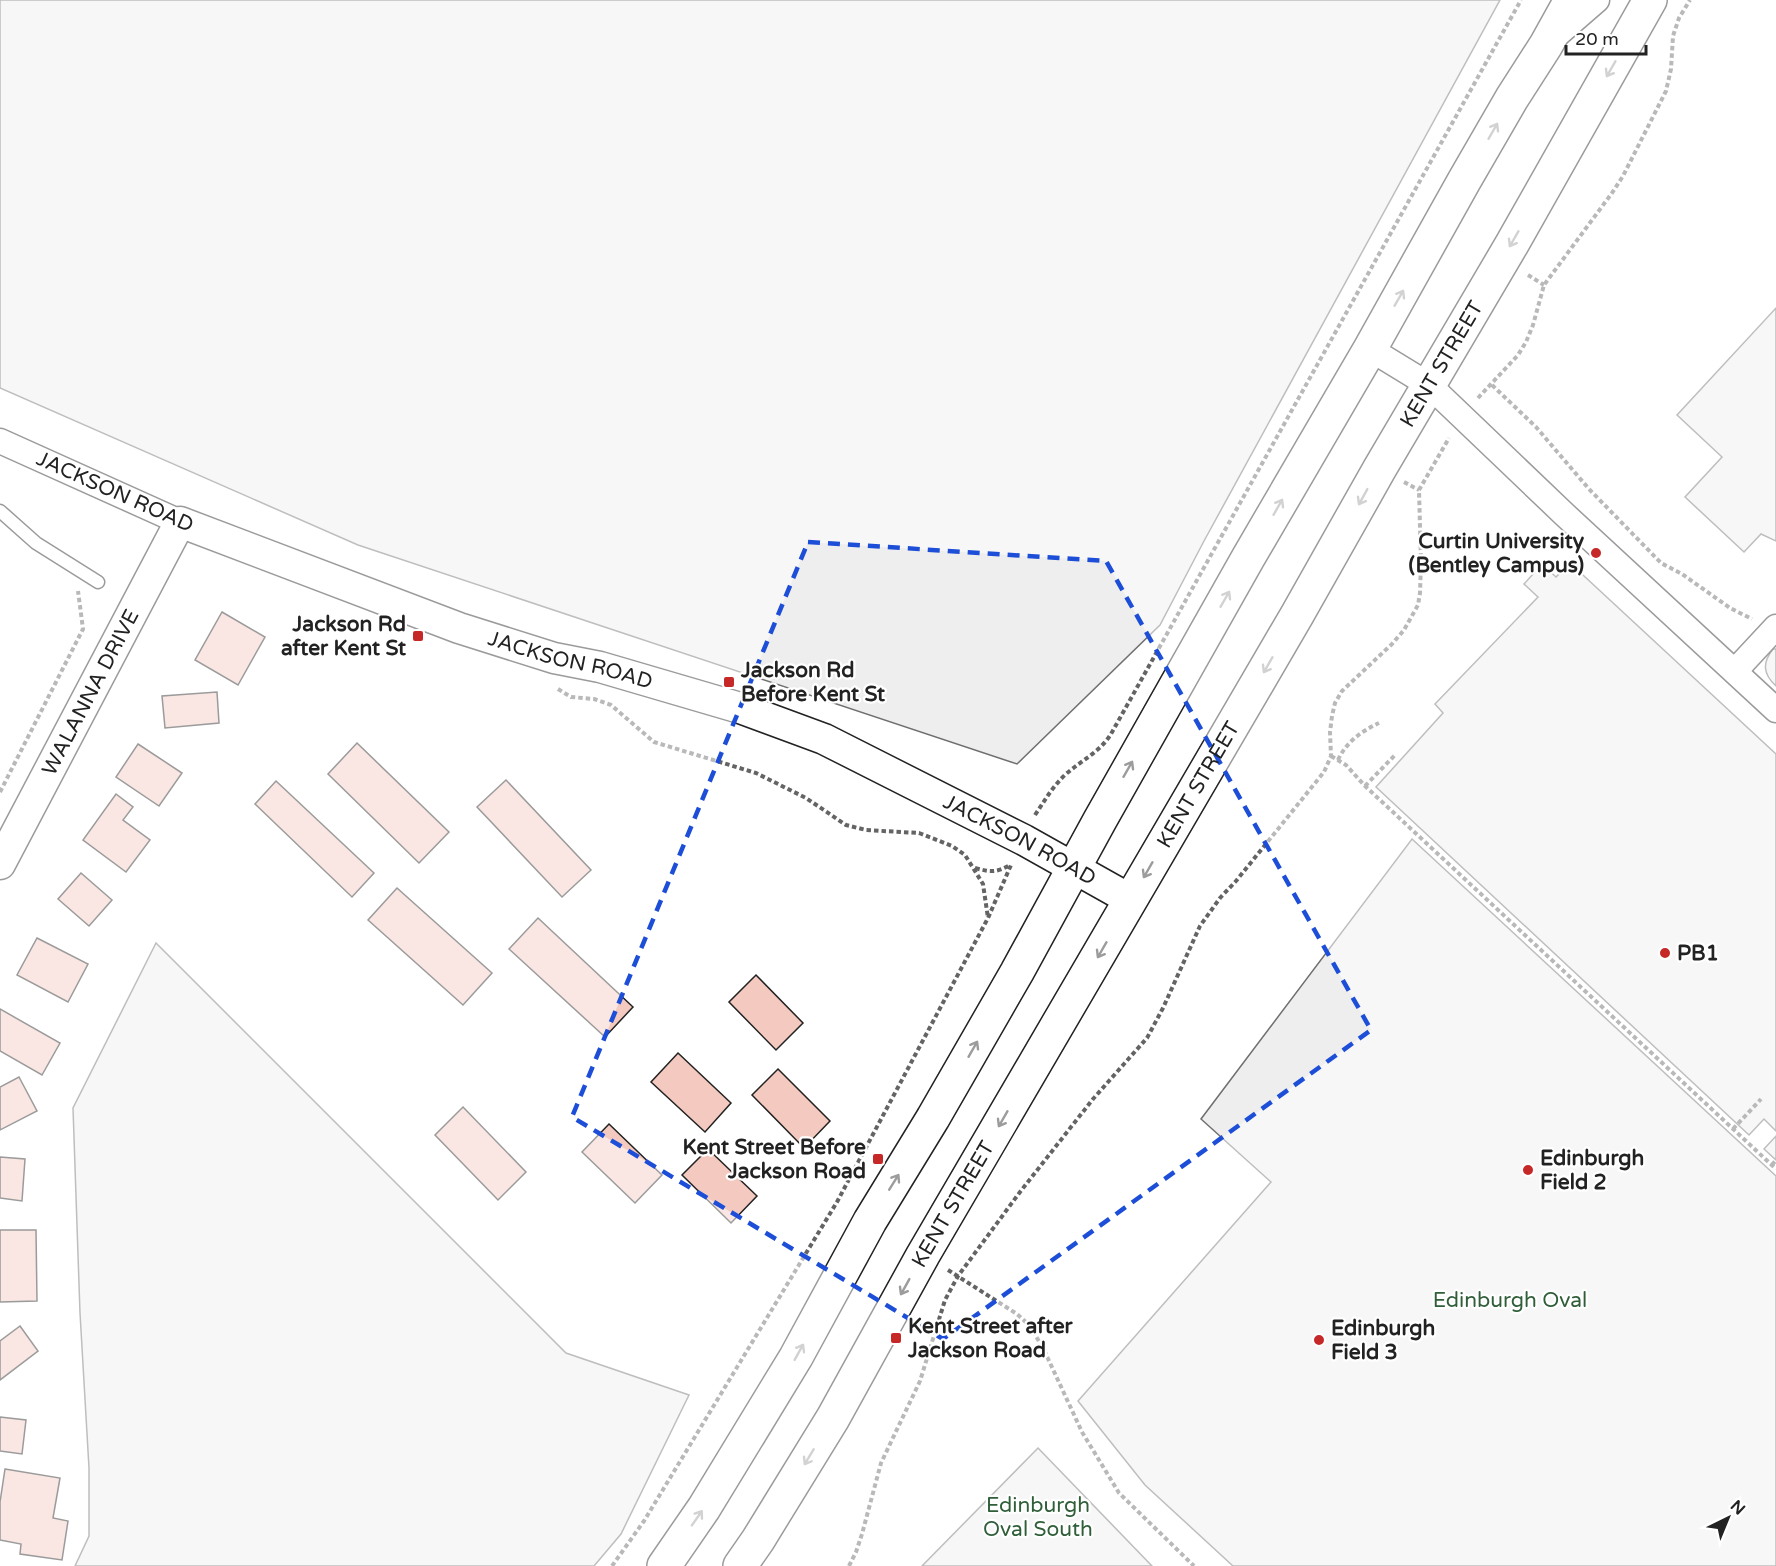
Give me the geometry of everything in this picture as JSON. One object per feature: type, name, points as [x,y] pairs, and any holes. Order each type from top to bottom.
[{"type":"main road","points":[[664,1566],[704,1508],[796,1357],[870,1221],[939,1108],[1248,558],[1370,349],[1469,172],[1571,0]]},
{"type":"main road","name":"KENT STREET","points":[[740,1566],[832,1418],[923,1255],[1297,615],[1650,0]]},
{"type":"street","points":[[1546,45],[1598,0]]},
{"type":"street","points":[[1370,349],[1429,385],[1776,710]]},
{"type":"street","name":"JACKSON ROAD","points":[[0,441],[180,522],[459,628],[554,658],[600,667],[740,708],[825,739],[1024,840],[1131,900]]},
{"type":"street","name":"WALANNA DRIVE","points":[[0,864],[180,522]]},
{"type":"street","points":[[1735,671],[1773,630]]},
{"type":"lane","points":[[0,511],[36,543],[98,582]]},
{"type":"path","points":[[1035,816],[1052,788],[1068,772],[1105,743],[1521,0]]},
{"type":"path","points":[[1479,397],[1518,355],[1526,342],[1544,285],[1623,176],[1666,91],[1671,69],[1673,36],[1679,18],[1690,0]]},
{"type":"path","points":[[1492,384],[1536,427],[1589,489],[1661,563],[1682,574],[1730,608],[1773,630]]},
{"type":"path","points":[[849,1566],[862,1534],[881,1463],[920,1381],[945,1300],[958,1276],[1093,1099],[1147,1038],[1200,926],[1220,898],[1324,772],[1331,756],[1332,716],[1335,703],[1342,691],[1392,644],[1404,630],[1418,605],[1421,563],[1419,490],[1445,444]]},
{"type":"path","points":[[0,792],[83,629],[74,568]]},
{"type":"path","points":[[552,685],[572,697],[594,699],[610,705],[654,742],[756,772],[806,798],[846,825],[866,830],[919,833],[952,846],[965,855],[984,884],[988,918]]},
{"type":"path","points":[[1338,760],[1342,751],[1362,731],[1379,723]]},
{"type":"path","points":[[1365,786],[1395,755]]},
{"type":"path","points":[[1331,756],[1346,765],[1365,786],[1776,1169]]},
{"type":"path","points":[[612,1566],[644,1521],[837,1202],[988,918],[1013,862],[1000,870],[989,871],[974,868]]},
{"type":"path","points":[[1733,1128],[1761,1099]]},
{"type":"path","points":[[1772,1165],[1776,1160]]},
{"type":"path","points":[[837,1202],[870,1221]]},
{"type":"path","points":[[923,1255],[1017,1314],[1030,1326],[1083,1432],[1119,1493],[1194,1566]]},
{"type":"highlighted area","points":[[808,542],[1106,561],[1371,1030],[943,1339],[572,1117]]},
{"type":"green space","points":[[0,0],[1500,0],[1160,625],[1017,764],[358,545],[0,388]]},
{"type":"green space","points":[[1773,649],[1776,649],[1776,686],[1766,673],[1767,659]]},
{"type":"green space","name":"Edinburgh Oval","points":[[1412,839],[1776,1176],[1776,1566],[1233,1566],[1145,1485],[1078,1401],[1271,1182],[1201,1119]]},
{"type":"green space","points":[[156,943],[566,1353],[689,1395],[621,1534],[594,1566],[75,1566],[89,1536],[89,1468],[80,1313],[73,1108]]},
{"type":"green space","name":"Edinburgh Oval South","points":[[1038,1448],[1152,1566],[922,1566]]},
{"type":"shaded area","points":[[1776,308],[1776,541],[1761,534],[1744,552],[1685,497],[1722,457],[1677,415]]},
{"type":"shaded area","name":"PB1","points":[[1570,563],[1776,754],[1776,1131],[1764,1119],[1749,1135],[1376,787],[1443,713],[1435,704],[1538,597],[1524,584],[1542,564],[1556,577]]},
{"type":"shaded area","points":[[1776,1136],[1776,1160],[1764,1149]]},
{"type":"building","points":[[222,612],[265,637],[238,685],[195,660]]},
{"type":"building","points":[[217,692],[219,723],[165,728],[162,696]]},
{"type":"building","points":[[357,743],[449,832],[419,863],[328,774]]},
{"type":"building","points":[[138,744],[182,773],[159,806],[116,777]]},
{"type":"building","points":[[506,780],[591,870],[562,897],[477,807]]},
{"type":"building","points":[[276,781],[374,873],[352,897],[255,804]]},
{"type":"building","points":[[116,794],[133,807],[123,820],[150,840],[126,872],[83,840]]},
{"type":"building","points":[[81,873],[112,900],[89,926],[58,899]]},
{"type":"building","points":[[397,888],[492,973],[463,1005],[368,920]]},
{"type":"building","points":[[538,918],[633,1007],[605,1037],[509,949]]},
{"type":"building","points":[[37,938],[88,964],[68,1002],[17,975]]},
{"type":"building","points":[[756,975],[803,1023],[776,1050],[729,1002]]},
{"type":"building","points":[[0,1009],[60,1043],[42,1075],[0,1051]]},
{"type":"building","points":[[678,1053],[731,1103],[705,1132],[651,1082]]},
{"type":"building","points":[[778,1069],[830,1121],[804,1148],[752,1095]]},
{"type":"building","points":[[19,1077],[37,1111],[0,1130],[0,1087]]},
{"type":"building","points":[[463,1107],[526,1172],[498,1200],[435,1135]]},
{"type":"building","points":[[609,1124],[662,1175],[635,1203],[582,1152]]},
{"type":"building","points":[[708,1149],[757,1196],[731,1223],[682,1175]]},
{"type":"building","points":[[0,1157],[25,1159],[22,1201],[0,1198]]},
{"type":"building","points":[[0,1230],[36,1230],[37,1301],[0,1302]]},
{"type":"building","points":[[20,1326],[38,1351],[0,1380],[0,1341]]},
{"type":"building","points":[[0,1417],[26,1420],[22,1454],[0,1451]]},
{"type":"building","points":[[5,1469],[60,1478],[53,1518],[68,1521],[62,1560],[20,1554],[21,1544],[0,1540],[0,1502]]},
{"type":"place","name":"Curtin University (Bentley Campus)","points":[[1596,553]]},
{"type":"place","name":"Jackson Rd after Kent St","points":[[418,636]]},
{"type":"place","name":"Jackson Rd Before Kent St","points":[[729,682]]},
{"type":"place","name":"PB1","points":[[1665,953]]},
{"type":"place","name":"Kent Street Before Jackson Road","points":[[878,1159]]},
{"type":"place","name":"Edinburgh Field 2","points":[[1528,1170]]},
{"type":"place","name":"Kent Street after Jackson Road","points":[[896,1338]]},
{"type":"place","name":"Edinburgh Field 3","points":[[1319,1340]]}]
